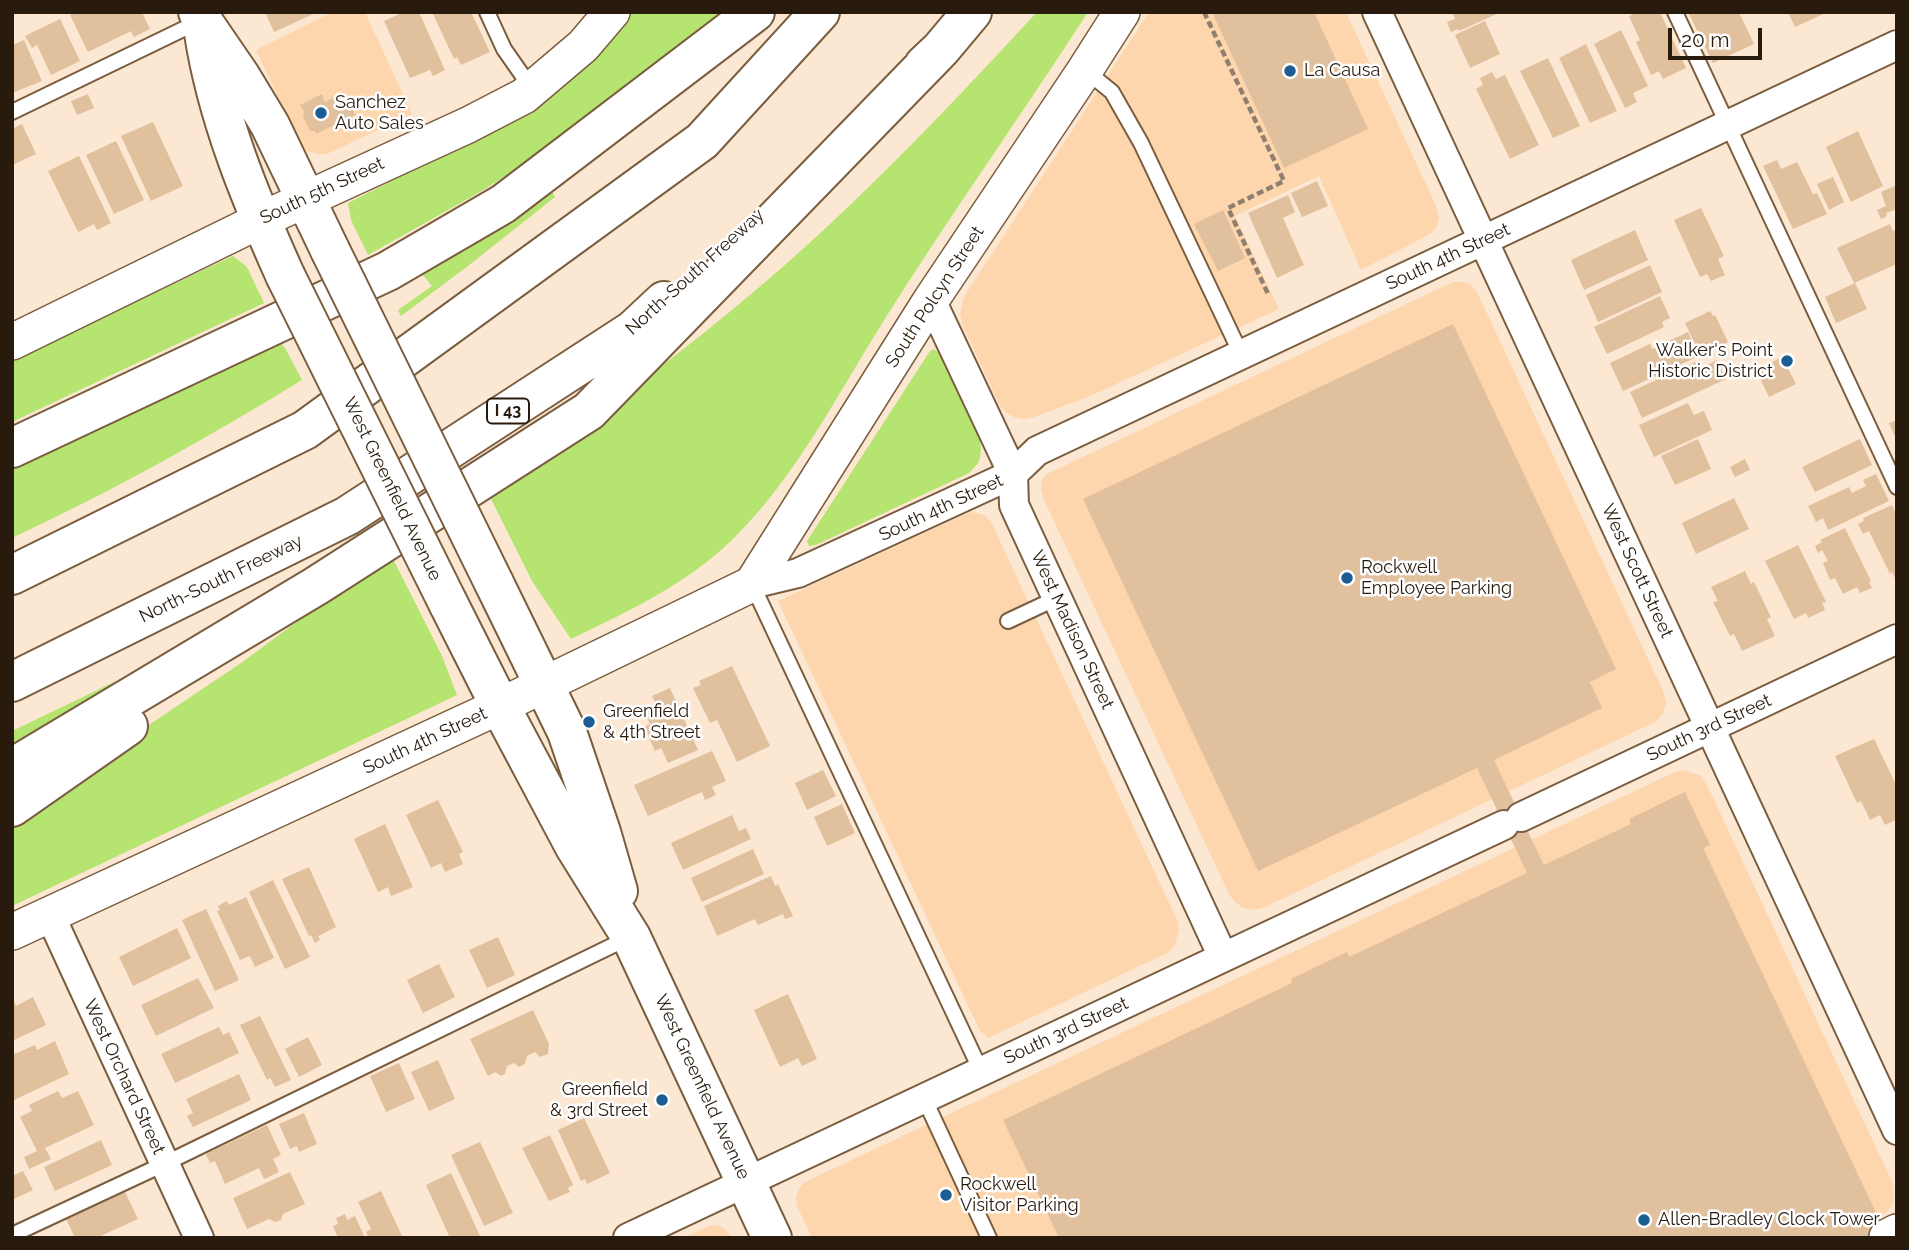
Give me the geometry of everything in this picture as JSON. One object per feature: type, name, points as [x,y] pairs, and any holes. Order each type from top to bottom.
[{"type":"main road","points":[[12,447],[388,271],[503,204],[755,12]]},
{"type":"main road","points":[[12,575],[304,430],[702,141],[820,12]]},
{"type":"main road","name":"North-South Freeway","points":[[12,682],[347,516],[633,330],[941,49],[972,12]]},
{"type":"main road","name":"West Greenfield Avenue","points":[[200,16],[270,125],[543,685],[571,745],[601,831],[631,937]]},
{"type":"main road","name":"West Greenfield Avenue","points":[[200,16],[210,73],[249,192],[285,275],[500,706],[575,847],[631,937],[772,1238]]},
{"type":"main road","points":[[12,768],[316,586],[589,411],[941,49]]},
{"type":"main road","points":[[12,807],[162,702],[316,586]]},
{"type":"street","name":"South 5th Street","points":[[12,342],[261,220],[468,125],[524,96],[583,46],[612,12]]},
{"type":"street","name":"South Polcyn Street","points":[[752,584],[932,300],[1122,12]]},
{"type":"street","name":"West Scott Street","points":[[1377,12],[1897,1130]]},
{"type":"street","name":"South 4th Street","points":[[12,932],[500,706],[752,584],[798,573],[1013,474],[1037,451],[1897,45]]},
{"type":"street","name":"West Madison Street","points":[[932,300],[1013,474],[1014,505],[1223,957]]},
{"type":"street","name":"South 3rd Street","points":[[628,1238],[1897,639]]},
{"type":"street","name":"West Orchard Street","points":[[50,915],[199,1238]]},
{"type":"street","points":[[1887,1237],[1897,1232]]},
{"type":"lane","points":[[487,12],[504,49],[532,89]]},
{"type":"lane","points":[[1675,12],[1897,487]]},
{"type":"lane","points":[[12,112],[200,16]]},
{"type":"lane","points":[[1085,70],[1112,92],[1142,143],[1241,354]]},
{"type":"lane","points":[[752,584],[981,1071]]},
{"type":"lane","points":[[1008,621],[1057,598]]},
{"type":"lane","points":[[12,1235],[631,937]]},
{"type":"lane","points":[[924,1098],[989,1238]]},
{"type":"path","points":[[1204,12],[1284,181],[1228,208],[1269,296]]},
{"type":"shaded area","points":[[333,12],[365,12],[412,114],[327,154],[318,154],[307,151],[300,144],[256,50]]},
{"type":"shaded area","points":[[1149,12],[1346,12],[1436,206],[1439,218],[1436,228],[1430,234],[1361,270],[1319,176],[1235,216],[1279,309],[1088,397],[1034,417],[1014,417],[1000,406],[962,324],[960,313],[964,297]]},
{"type":"shaded area","name":"Rockwell Employee Parking","points":[[1453,282],[1465,282],[1477,292],[1663,691],[1666,703],[1663,713],[1657,721],[1263,908],[1244,908],[1230,896],[1043,498],[1042,480],[1047,474]]},
{"type":"shaded area","points":[[970,512],[984,515],[991,522],[1178,922],[1179,930],[1174,947],[1167,953],[988,1038],[980,1031],[778,601]]},
{"type":"shaded area","points":[[1682,770],[1700,775],[1708,787],[1893,1184],[1894,1202],[1887,1212],[1874,1219],[1790,1238],[812,1238],[797,1206],[796,1197],[805,1182]]},
{"type":"shaded area","points":[[716,1225],[725,1229],[732,1238],[683,1238],[709,1226]]},
{"type":"green space","points":[[632,12],[737,12],[613,108],[480,192],[368,255],[351,220],[348,203],[461,146],[608,40]]},
{"type":"green space","points":[[1037,12],[1088,12],[886,317],[815,433],[777,489],[733,539],[696,570],[636,607],[571,639],[532,581],[488,493],[667,362],[770,278],[874,182]]},
{"type":"green space","points":[[551,190],[555,197],[401,316],[398,310],[432,286],[421,273]]},
{"type":"green space","points":[[233,256],[247,267],[264,303],[12,422],[12,360]]},
{"type":"green space","points":[[279,341],[302,380],[159,463],[12,538],[12,465]]},
{"type":"green space","points":[[934,349],[939,353],[980,440],[981,455],[978,462],[969,473],[809,546],[807,541],[930,351]]},
{"type":"green space","points":[[390,553],[442,656],[457,695],[12,906],[12,817],[241,663]]},
{"type":"green space","points":[[114,682],[117,687],[12,751],[12,731]]},
{"type":"building","points":[[75,12],[142,12],[150,29],[134,37],[131,31],[88,52],[70,15]]},
{"type":"building","points":[[265,12],[318,12],[274,32]]},
{"type":"building","points":[[404,12],[419,12],[445,70],[433,76],[430,70],[410,78],[384,21]]},
{"type":"building","points":[[432,12],[471,12],[490,52],[461,65],[457,57],[454,59]]},
{"type":"building","name":"La Causa","points":[[1212,12],[1314,12],[1368,129],[1284,168]]},
{"type":"building","points":[[1452,12],[1501,12],[1451,32],[1447,22],[1455,19]]},
{"type":"building","points":[[1637,12],[1660,12],[1686,68],[1663,79],[1659,71],[1651,75],[1636,42],[1640,40],[1629,16]]},
{"type":"building","points":[[1688,12],[1739,12],[1754,44],[1713,63]]},
{"type":"building","points":[[1788,12],[1828,12],[1795,27]]},
{"type":"building","points":[[60,19],[80,61],[51,75],[37,45],[32,48],[25,36]]},
{"type":"building","points":[[1485,21],[1500,54],[1470,68],[1455,35]]},
{"type":"building","points":[[1621,30],[1648,86],[1633,93],[1637,102],[1625,108],[1594,44]]},
{"type":"building","points":[[24,40],[42,81],[12,93],[12,45]]},
{"type":"building","points":[[1586,44],[1617,111],[1590,123],[1559,58]]},
{"type":"building","points":[[1548,58],[1580,126],[1553,138],[1520,71]]},
{"type":"building","points":[[1492,72],[1496,79],[1505,75],[1539,145],[1510,159],[1476,89],[1483,85],[1480,78]]},
{"type":"building","points":[[344,92],[355,115],[316,134],[315,131],[310,131],[300,105],[322,94],[325,102]]},
{"type":"building","points":[[88,94],[94,108],[77,115],[71,101]]},
{"type":"building","points":[[153,122],[183,186],[151,201],[121,136]]},
{"type":"building","points":[[22,124],[36,154],[12,165],[12,129]]},
{"type":"building","points":[[1858,131],[1883,186],[1851,202],[1826,147]]},
{"type":"building","points":[[116,141],[144,200],[114,214],[86,155]]},
{"type":"building","points":[[79,156],[111,223],[97,230],[94,224],[78,232],[48,171]]},
{"type":"building","points":[[1777,160],[1781,169],[1797,162],[1813,194],[1817,193],[1827,214],[1793,229],[1763,166]]},
{"type":"building","points":[[1833,177],[1844,202],[1829,210],[1817,184]]},
{"type":"building","points":[[1317,181],[1328,206],[1302,217],[1291,193]]},
{"type":"building","points":[[1897,185],[1897,209],[1886,213],[1887,216],[1881,219],[1877,210],[1886,206],[1881,192]]},
{"type":"building","points":[[1288,195],[1295,212],[1283,218],[1304,265],[1277,278],[1248,213]]},
{"type":"building","points":[[1701,208],[1724,256],[1718,259],[1725,275],[1711,281],[1707,274],[1700,277],[1674,220]]},
{"type":"building","points":[[1223,210],[1245,258],[1218,271],[1194,224]]},
{"type":"building","points":[[1890,224],[1893,231],[1897,229],[1897,264],[1854,283],[1837,248]]},
{"type":"building","points":[[1635,230],[1648,260],[1584,290],[1571,260]]},
{"type":"building","points":[[1650,265],[1662,292],[1598,322],[1586,295]]},
{"type":"building","points":[[1855,283],[1867,309],[1836,323],[1825,297]]},
{"type":"building","points":[[1660,296],[1670,318],[1662,322],[1664,327],[1607,354],[1594,327]]},
{"type":"building","points":[[1710,311],[1715,315],[1728,342],[1714,349],[1710,343],[1698,350],[1685,323]]},
{"type":"building","points":[[1453,324],[1616,669],[1590,682],[1602,708],[1494,760],[1541,859],[1544,865],[1631,824],[1629,819],[1685,792],[1710,845],[1703,848],[1888,1238],[1059,1238],[1003,1120],[1292,983],[1291,979],[1347,952],[1349,957],[1527,873],[1477,768],[1258,871],[1083,499]]},
{"type":"building","points":[[1688,332],[1699,356],[1623,391],[1610,363],[1650,344],[1652,349]]},
{"type":"building","points":[[1782,357],[1796,384],[1769,397],[1756,370]]},
{"type":"building","points":[[1700,360],[1703,367],[1717,360],[1726,379],[1642,418],[1630,392]]},
{"type":"building","points":[[1688,403],[1694,415],[1704,411],[1712,430],[1654,457],[1639,425]]},
{"type":"building","points":[[1897,420],[1897,441],[1889,423]]},
{"type":"building","points":[[1698,439],[1711,469],[1675,485],[1661,456]]},
{"type":"building","points":[[1860,439],[1872,465],[1815,492],[1802,467]]},
{"type":"building","points":[[1745,459],[1750,470],[1735,477],[1730,467]]},
{"type":"building","points":[[1876,474],[1889,501],[1828,530],[1823,518],[1816,522],[1808,506],[1849,487],[1852,493],[1866,486],[1863,480]]},
{"type":"building","points":[[1734,498],[1749,529],[1696,554],[1682,523]]},
{"type":"building","points":[[1892,505],[1897,516],[1897,582],[1892,572],[1890,574],[1869,531],[1863,534],[1858,524],[1864,521],[1863,518]]},
{"type":"building","points":[[1845,528],[1871,581],[1869,582],[1872,588],[1860,593],[1857,587],[1843,594],[1835,578],[1830,580],[1823,563],[1828,561],[1822,550],[1818,553],[1815,546],[1822,542],[1820,540]]},
{"type":"building","points":[[1798,545],[1826,602],[1822,603],[1825,610],[1808,618],[1806,613],[1794,619],[1765,561]]},
{"type":"building","points":[[1745,571],[1751,584],[1754,582],[1771,617],[1767,619],[1775,636],[1742,651],[1734,634],[1730,636],[1713,602],[1718,601],[1711,587]]},
{"type":"building","points":[[732,666],[770,746],[737,762],[717,720],[710,723],[693,688],[701,685],[699,681]]},
{"type":"building","points":[[670,688],[698,750],[668,763],[661,748],[655,751],[644,727],[650,724],[643,710],[656,704],[652,696]]},
{"type":"building","points":[[1874,739],[1897,787],[1897,819],[1885,825],[1880,815],[1870,820],[1861,801],[1857,803],[1835,756]]},
{"type":"building","points":[[712,751],[726,781],[712,787],[716,795],[705,800],[702,792],[648,816],[634,785]]},
{"type":"building","points":[[823,770],[836,796],[807,810],[795,783]]},
{"type":"building","points":[[438,800],[463,852],[459,854],[463,864],[445,872],[441,863],[431,868],[406,815]]},
{"type":"building","points":[[842,804],[855,833],[827,846],[814,817]]},
{"type":"building","points":[[732,815],[739,831],[746,828],[751,839],[683,870],[671,843]]},
{"type":"building","points":[[385,824],[413,887],[391,896],[388,887],[378,892],[354,839]]},
{"type":"building","points":[[753,849],[764,874],[702,902],[691,878]]},
{"type":"building","points":[[309,867],[336,927],[318,936],[320,940],[315,943],[311,935],[309,936],[282,879]]},
{"type":"building","points":[[771,876],[775,886],[778,884],[793,916],[785,919],[783,914],[758,925],[755,919],[717,936],[704,906]]},
{"type":"building","points":[[273,880],[310,957],[285,969],[249,892]]},
{"type":"building","points":[[246,897],[274,958],[255,967],[250,956],[240,960],[217,911],[220,910],[218,906],[227,901],[229,905]]},
{"type":"building","points":[[206,909],[239,980],[215,991],[182,920]]},
{"type":"building","points":[[177,928],[191,958],[133,986],[119,957]]},
{"type":"building","points":[[498,937],[515,975],[487,988],[469,950]]},
{"type":"building","points":[[439,964],[455,997],[423,1013],[407,980]]},
{"type":"building","points":[[198,978],[214,1008],[156,1036],[141,1005]]},
{"type":"building","points":[[788,994],[817,1059],[802,1066],[798,1058],[780,1067],[754,1010]]},
{"type":"building","points":[[33,997],[46,1025],[12,1041],[12,998],[16,1006]]},
{"type":"building","points":[[533,1010],[549,1044],[548,1054],[540,1057],[535,1052],[527,1056],[525,1064],[519,1067],[514,1063],[507,1066],[505,1074],[501,1076],[495,1072],[488,1076],[470,1039]]},
{"type":"building","points":[[260,1016],[291,1080],[275,1087],[270,1078],[267,1080],[240,1025]]},
{"type":"building","points":[[219,1027],[223,1035],[229,1032],[239,1053],[175,1083],[161,1054]]},
{"type":"building","points":[[308,1037],[322,1065],[299,1077],[285,1049]]},
{"type":"building","points":[[55,1041],[69,1074],[12,1101],[12,1055],[35,1045],[37,1050]]},
{"type":"building","points":[[438,1060],[455,1099],[429,1111],[411,1072]]},
{"type":"building","points":[[399,1063],[415,1099],[386,1112],[370,1076]]},
{"type":"building","points":[[239,1074],[251,1100],[193,1127],[187,1116],[193,1113],[186,1099]]},
{"type":"building","points":[[58,1091],[62,1098],[78,1091],[94,1125],[45,1148],[51,1159],[29,1169],[24,1157],[37,1151],[20,1117],[32,1111],[29,1105]]},
{"type":"building","points":[[304,1113],[317,1144],[299,1152],[297,1146],[290,1149],[279,1124]]},
{"type":"building","points":[[584,1118],[610,1173],[587,1184],[585,1179],[581,1181],[558,1130]]},
{"type":"building","points":[[267,1125],[281,1155],[273,1159],[279,1172],[264,1179],[259,1168],[225,1184],[215,1161],[210,1163],[206,1154]]},
{"type":"building","points":[[550,1135],[573,1185],[568,1188],[570,1192],[549,1201],[522,1148]]},
{"type":"building","points":[[101,1140],[112,1165],[55,1191],[44,1167]]},
{"type":"building","points":[[480,1142],[513,1213],[484,1226],[451,1155]]},
{"type":"building","points":[[23,1171],[33,1190],[12,1200],[12,1176]]},
{"type":"building","points":[[290,1172],[305,1204],[283,1214],[281,1220],[275,1222],[269,1219],[247,1229],[233,1198]]},
{"type":"building","points":[[451,1173],[481,1238],[450,1238],[426,1185]]},
{"type":"building","points":[[381,1191],[403,1238],[369,1238],[366,1232],[371,1229],[358,1202]]},
{"type":"building","points":[[125,1192],[138,1219],[96,1238],[75,1238],[66,1219]]},
{"type":"building","points":[[345,1214],[347,1220],[355,1216],[365,1238],[338,1238],[333,1226],[338,1224],[336,1218]]},
{"type":"place","name":"La Causa","points":[[1290,71]]},
{"type":"place","name":"Sanchez Auto Sales","points":[[321,113]]},
{"type":"place","name":"Walker's Point Historic District","points":[[1787,361]]},
{"type":"place","name":"Rockwell Employee Parking","points":[[1347,578]]},
{"type":"place","name":"Greenfield & 4th Street","points":[[589,722]]},
{"type":"place","name":"Greenfield & 3rd Street","points":[[662,1100]]},
{"type":"place","name":"Rockwell Visitor Parking","points":[[946,1195]]},
{"type":"place","name":"Allen-Bradley Clock Tower","points":[[1644,1220]]}]
